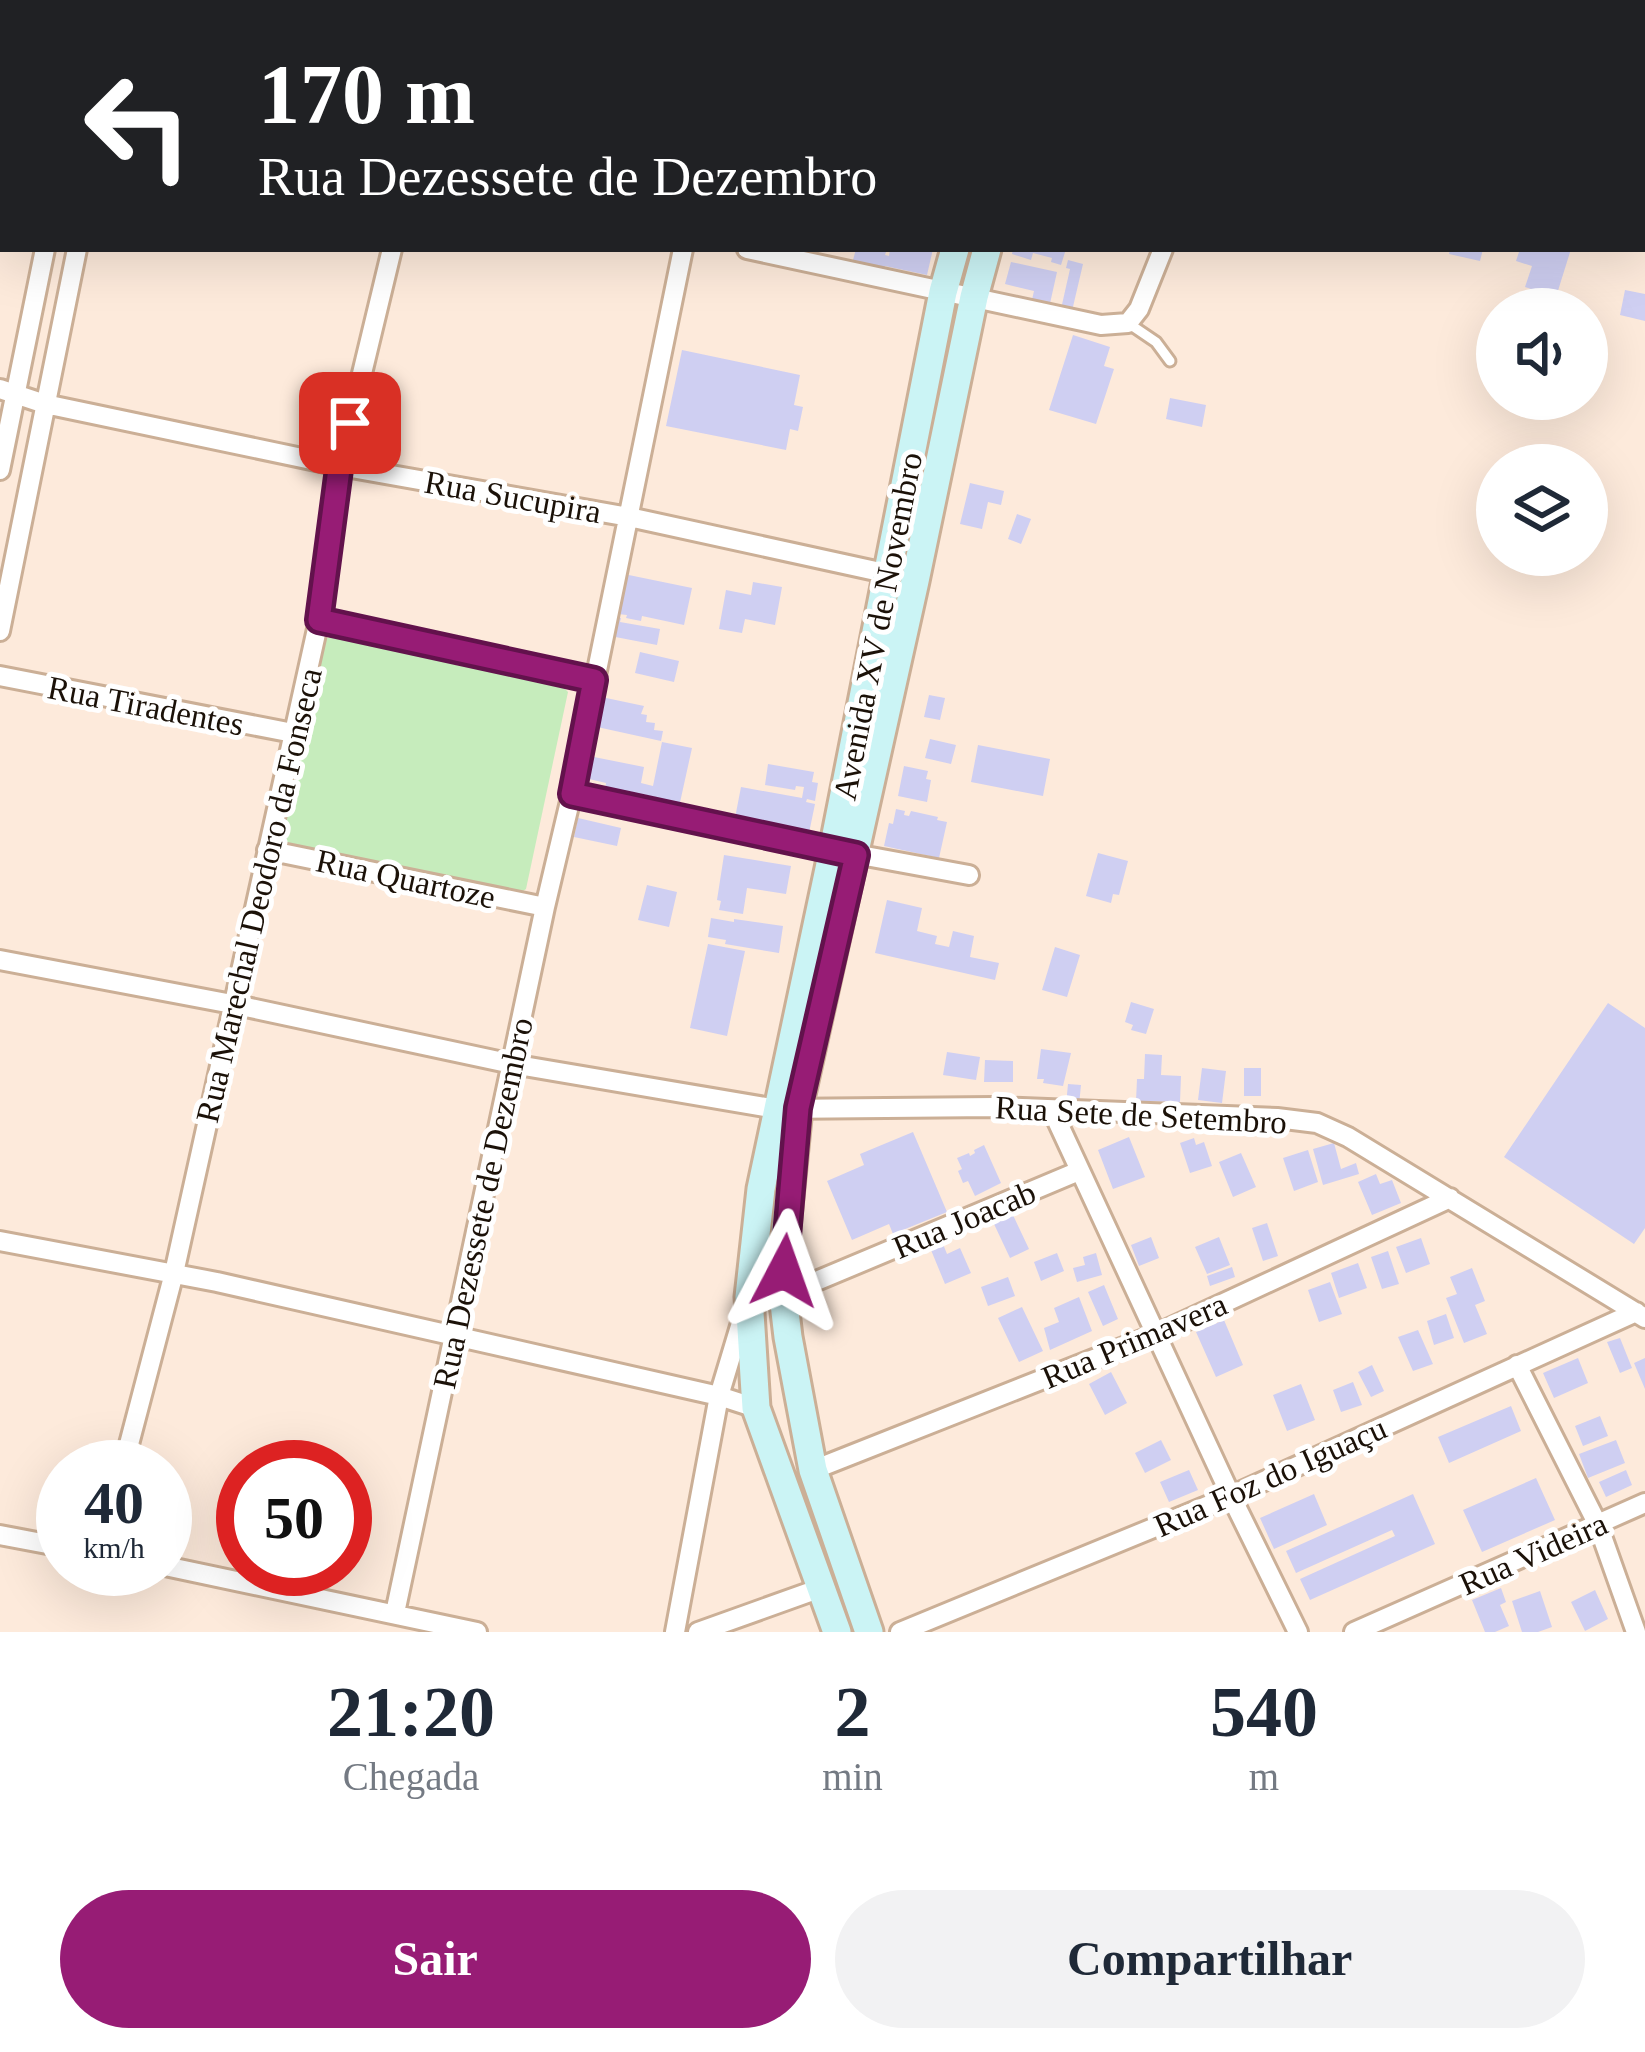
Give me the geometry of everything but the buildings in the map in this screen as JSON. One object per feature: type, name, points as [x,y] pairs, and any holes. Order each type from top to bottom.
[{"type":"main road","name":"Avenida XV de Novembro","points":[[844,853],[886,573],[954,252]]},
{"type":"main road","name":"Avenida XV de Novembro","points":[[837,1632],[756,1408],[748,1297],[761,1190],[788,1108],[844,853],[915,581],[986,252]]},
{"type":"main road","name":"Avenida XV de Novembro","points":[[788,1108],[783,1295],[788,1337],[813,1470],[869,1632]]},
{"type":"street","points":[[0,470],[8,391],[44,252]]},
{"type":"street","points":[[0,631],[76,252]]},
{"type":"street","name":"Rua Marechal Deodoro da Fonseca","points":[[130,1440],[174,1273],[319,620],[340,466],[391,252]]},
{"type":"street","name":"Rua Dezessete de Dezembro","points":[[395,1613],[572,794],[682,252]]},
{"type":"street","points":[[761,252],[1101,326],[1128,323],[1139,309],[1162,252]]},
{"type":"street","name":"Rua Sucupira","points":[[8,391],[45,404],[340,466],[629,517],[915,581]]},
{"type":"street","points":[[319,620],[594,680]]},
{"type":"street","name":"Rua Tiradentes","points":[[0,676],[292,733]]},
{"type":"street","points":[[572,794],[969,875]]},
{"type":"street","name":"Rua Quartoze","points":[[267,850],[545,907]]},
{"type":"street","name":"Rua Sete de Setembro","points":[[0,960],[512,1064],[788,1108],[994,1107],[1277,1118],[1317,1124],[1348,1137],[1640,1315]]},
{"type":"street","points":[[1052,1109],[1298,1632]]},
{"type":"street","name":"Rua Joacab","points":[[783,1295],[1079,1171]]},
{"type":"street","name":"Rua Primavera","points":[[813,1470],[1157,1334],[1450,1198]]},
{"type":"street","points":[[0,1241],[174,1273],[756,1408]]},
{"type":"street","points":[[675,1632],[719,1396],[748,1297]]},
{"type":"street","name":"Rua Foz do Iguaçu","points":[[900,1632],[1231,1496],[1517,1365],[1640,1315]]},
{"type":"street","points":[[1517,1365],[1598,1525],[1636,1632]]},
{"type":"street","name":"Rua Videira","points":[[1354,1632],[1645,1503]]},
{"type":"street","points":[[0,1534],[36,1541]]},
{"type":"street","points":[[192,1572],[477,1632]]},
{"type":"street","points":[[698,1632],[820,1588]]},
{"type":"lane","points":[[1128,323],[1156,342],[1170,361]]},
{"type":"green space","points":[[332,636],[563,687],[568,692],[526,889],[517,895],[281,841],[279,832],[325,639]]},
{"type":"route","points":[[350,423],[339,469],[319,620],[594,680],[572,794],[856,855],[798,1108],[784,1271]]}]
